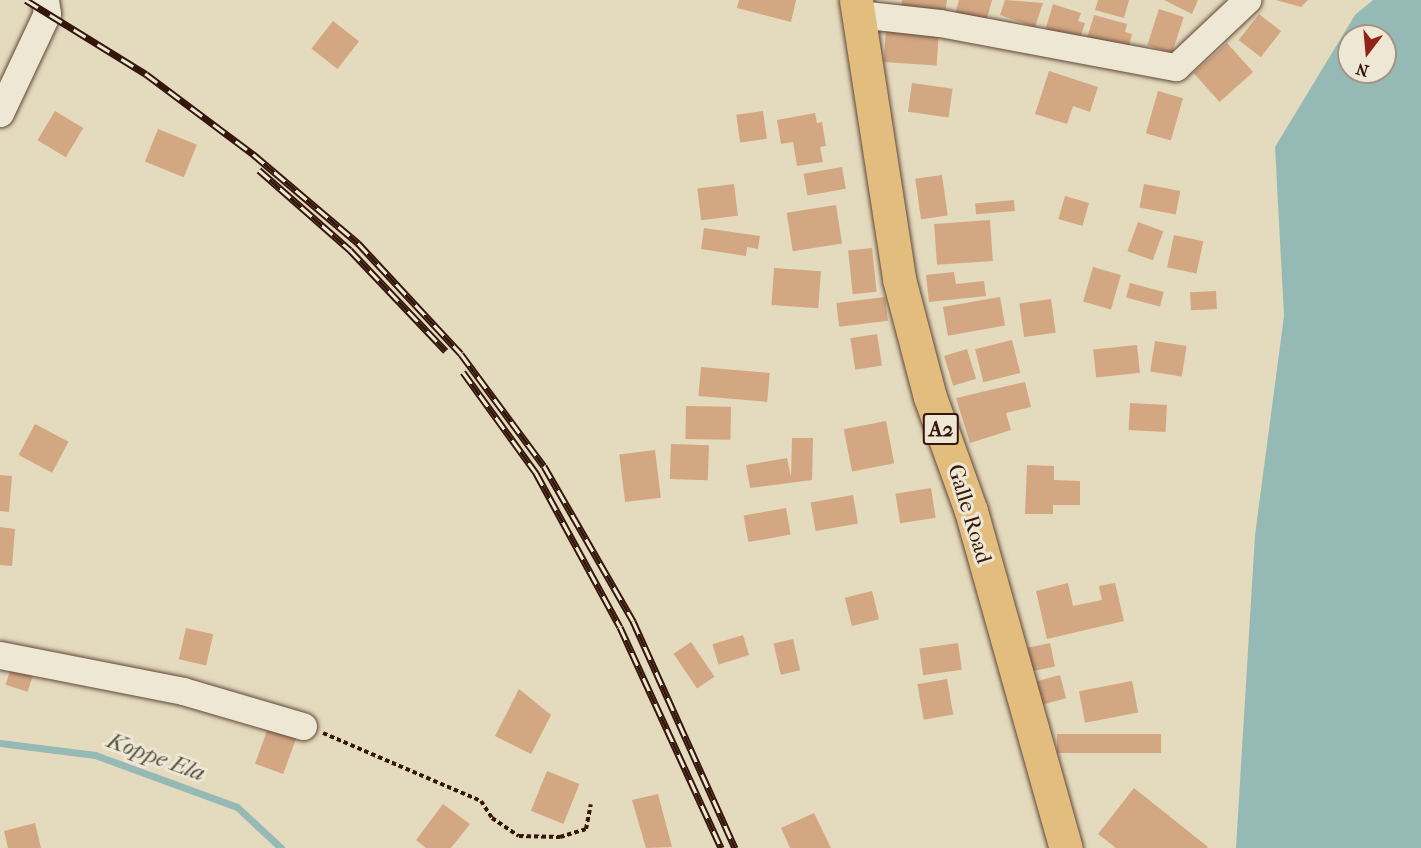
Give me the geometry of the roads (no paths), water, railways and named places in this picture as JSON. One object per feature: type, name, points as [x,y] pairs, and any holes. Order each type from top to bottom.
[{"type":"highway","name":"Galle Road","points":[[857,7],[899,279],[930,397],[971,511],[1066,848]]},
{"type":"street","points":[[0,113],[47,13],[45,0]]},
{"type":"street","points":[[857,7],[1176,67],[1247,0]]},
{"type":"street","points":[[0,655],[183,692],[303,726]]},
{"type":"water","points":[[1373,0],[1421,0],[1421,848],[1236,848],[1255,535],[1284,316],[1275,147],[1337,45],[1337,84],[1397,84],[1397,24],[1350,24],[1355,15]]},
{"type":"waterway","name":"Koppe Ela","points":[[0,743],[95,755],[237,807],[281,848]]},
{"type":"railway","points":[[26,0],[146,74],[253,154],[358,243],[461,354],[544,466],[633,621],[735,848]]},
{"type":"railway","points":[[259,170],[350,250],[446,351]]},
{"type":"railway","points":[[463,372],[536,473],[620,627],[721,848]]}]
